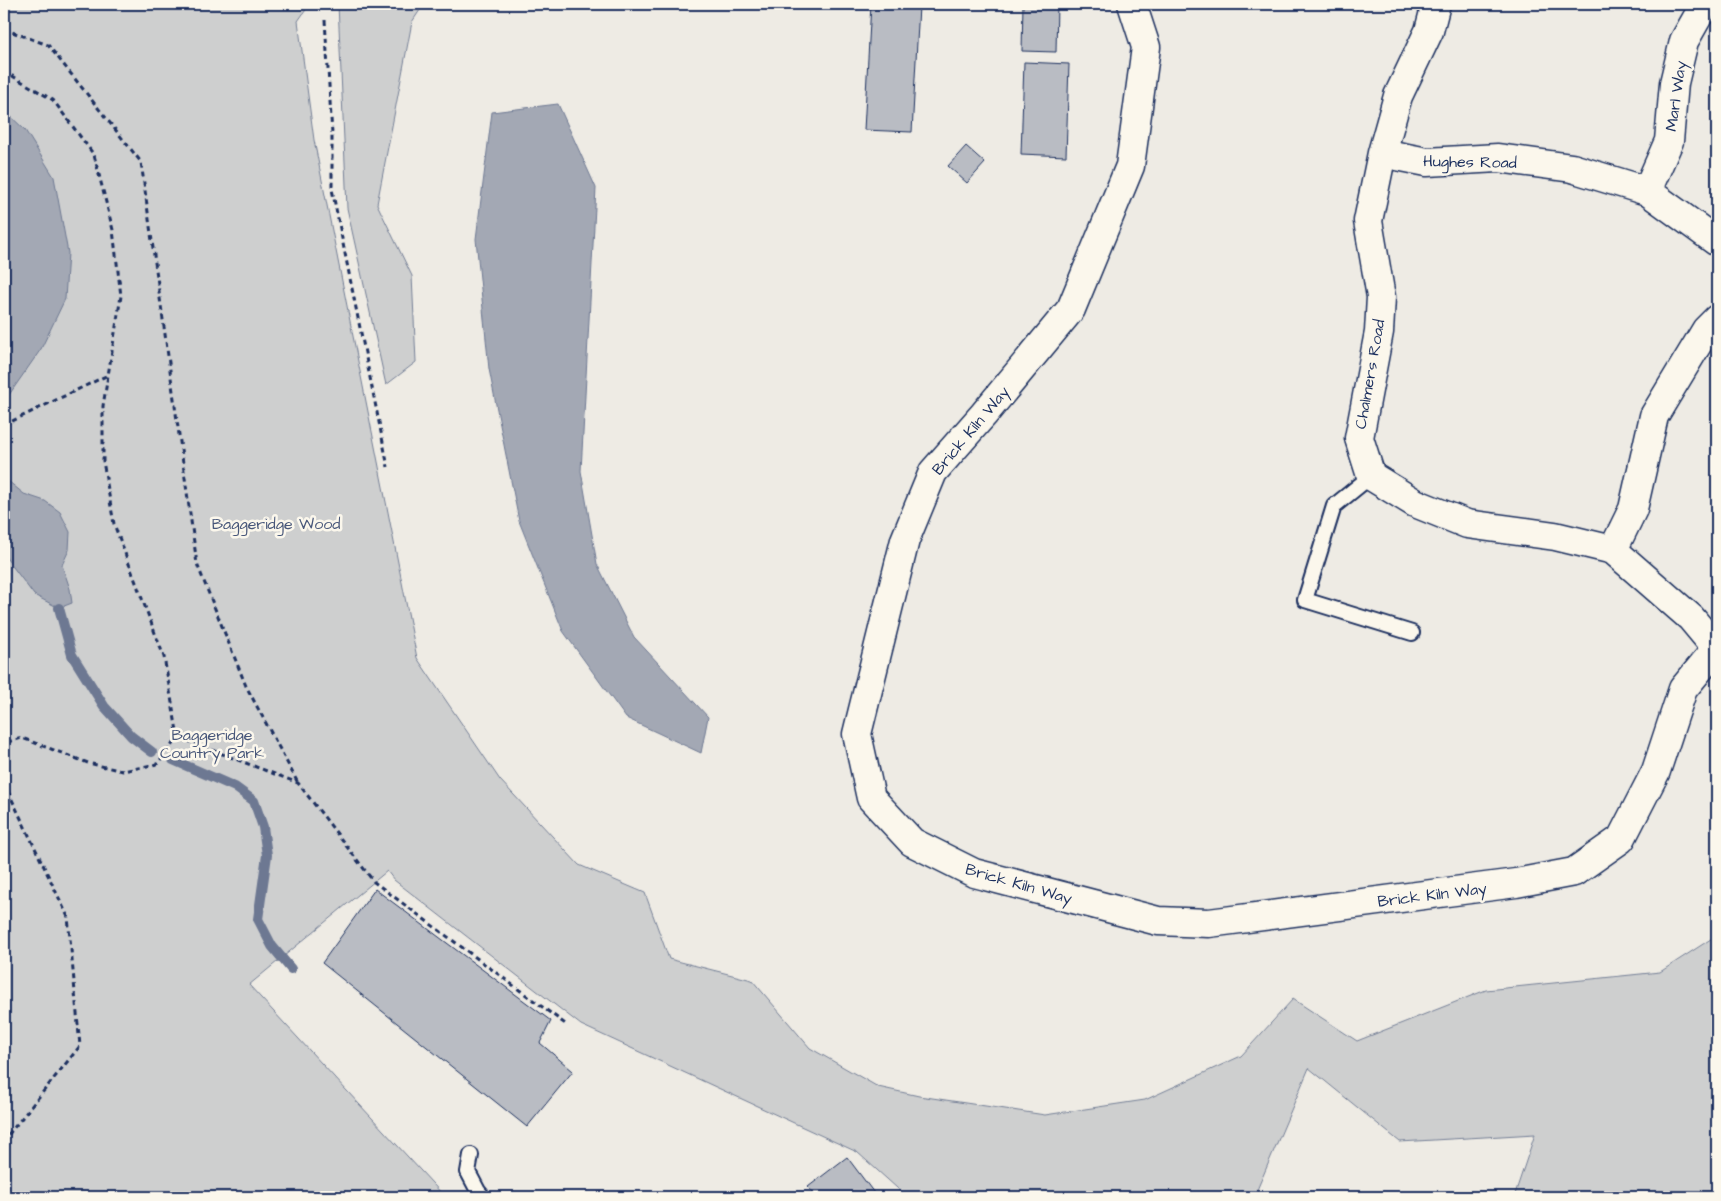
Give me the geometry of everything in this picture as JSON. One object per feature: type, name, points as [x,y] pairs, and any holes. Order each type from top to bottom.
[{"type":"street","name":"Brick Kiln Way","points":[[1132,4],[1146,47],[1130,166],[1071,309],[933,472],[908,531],[857,734],[871,798],[912,842],[974,873],[1158,921],[1210,923],[1516,884],[1574,872],[1621,839],[1656,771],[1683,689],[1716,648]]},
{"type":"street","name":"Chalmers Road","points":[[1371,476],[1359,438],[1379,332],[1381,297],[1368,221],[1382,154],[1398,96],[1429,31],[1436,4]]},
{"type":"street","name":"Marl Way","points":[[1647,190],[1668,141],[1674,84],[1684,41],[1705,4]]},
{"type":"street","name":"Hughes Road","points":[[1382,154],[1427,162],[1498,158],[1572,168],[1647,190],[1717,242]]},
{"type":"street","points":[[1613,550],[1633,509],[1654,416],[1706,330],[1717,319]]},
{"type":"street","points":[[1371,476],[1415,503],[1467,524],[1555,536],[1613,550],[1691,618],[1716,648]]},
{"type":"lane","points":[[1371,476],[1334,506],[1305,600],[1412,633]]},
{"type":"lane","points":[[471,1156],[468,1172],[483,1197]]},
{"type":"path","points":[[324,20],[332,134],[332,189],[388,467]]},
{"type":"path","points":[[4,29],[48,45],[141,162],[197,564],[246,686],[298,783],[374,882],[568,1026]]},
{"type":"path","points":[[4,71],[53,100],[94,155],[113,230],[121,296],[104,406],[103,461],[114,524],[164,657],[178,737],[157,764],[122,771],[88,763],[22,738],[4,742]]},
{"type":"path","points":[[4,425],[108,375]]},
{"type":"path","points":[[178,737],[298,783]]},
{"type":"path","points":[[4,783],[68,917],[80,1046],[4,1140]]},
{"type":"green space","name":"Baggeridge Country Park","points":[[4,4],[310,4],[298,21],[314,140],[417,658],[500,780],[579,865],[645,893],[669,959],[752,980],[810,1048],[878,1087],[919,1096],[1045,1115],[1145,1100],[1241,1056],[1293,999],[1357,1041],[1486,990],[1660,972],[1717,935],[1717,1197],[1514,1197],[1535,1134],[1400,1142],[1309,1068],[1254,1197],[907,1197],[857,1152],[581,1025],[394,880],[387,871],[249,985],[445,1197],[4,1197]]},
{"type":"green space","points":[[338,4],[424,4],[412,22],[377,204],[412,276],[416,362],[386,385],[347,208]]},
{"type":"green space","points":[[1408,1192],[1438,1197],[1372,1197],[1375,1195]]},
{"type":"shaded area","points":[[558,104],[596,188],[581,471],[597,564],[634,637],[708,717],[701,753],[626,718],[563,631],[519,521],[489,369],[476,239],[492,112]]},
{"type":"shaded area","points":[[4,110],[25,130],[54,177],[68,253],[65,299],[41,349],[4,402]]},
{"type":"shaded area","points":[[4,480],[24,494],[45,501],[60,512],[70,532],[69,550],[62,565],[70,589],[72,603],[59,608],[34,595],[4,555]]},
{"type":"building","points":[[871,4],[919,6],[912,132],[864,130]]},
{"type":"building","points":[[1023,4],[1057,4],[1056,52],[1022,51]]},
{"type":"building","points":[[1024,62],[1069,64],[1066,156],[1021,154]]},
{"type":"building","points":[[966,146],[985,163],[967,183],[948,166]]},
{"type":"building","points":[[375,889],[551,1021],[540,1043],[573,1071],[527,1127],[322,963]]},
{"type":"building","points":[[847,1157],[877,1197],[817,1197],[808,1187]]},
{"type":"waterway","points":[[59,608],[72,655],[104,706],[131,736],[152,752]]},
{"type":"waterway","points":[[173,760],[235,787],[254,801],[263,827],[267,855],[258,919],[272,946],[291,969]]},
{"type":"park label","name":"Baggeridge Wood","points":[[276,523]]}]
